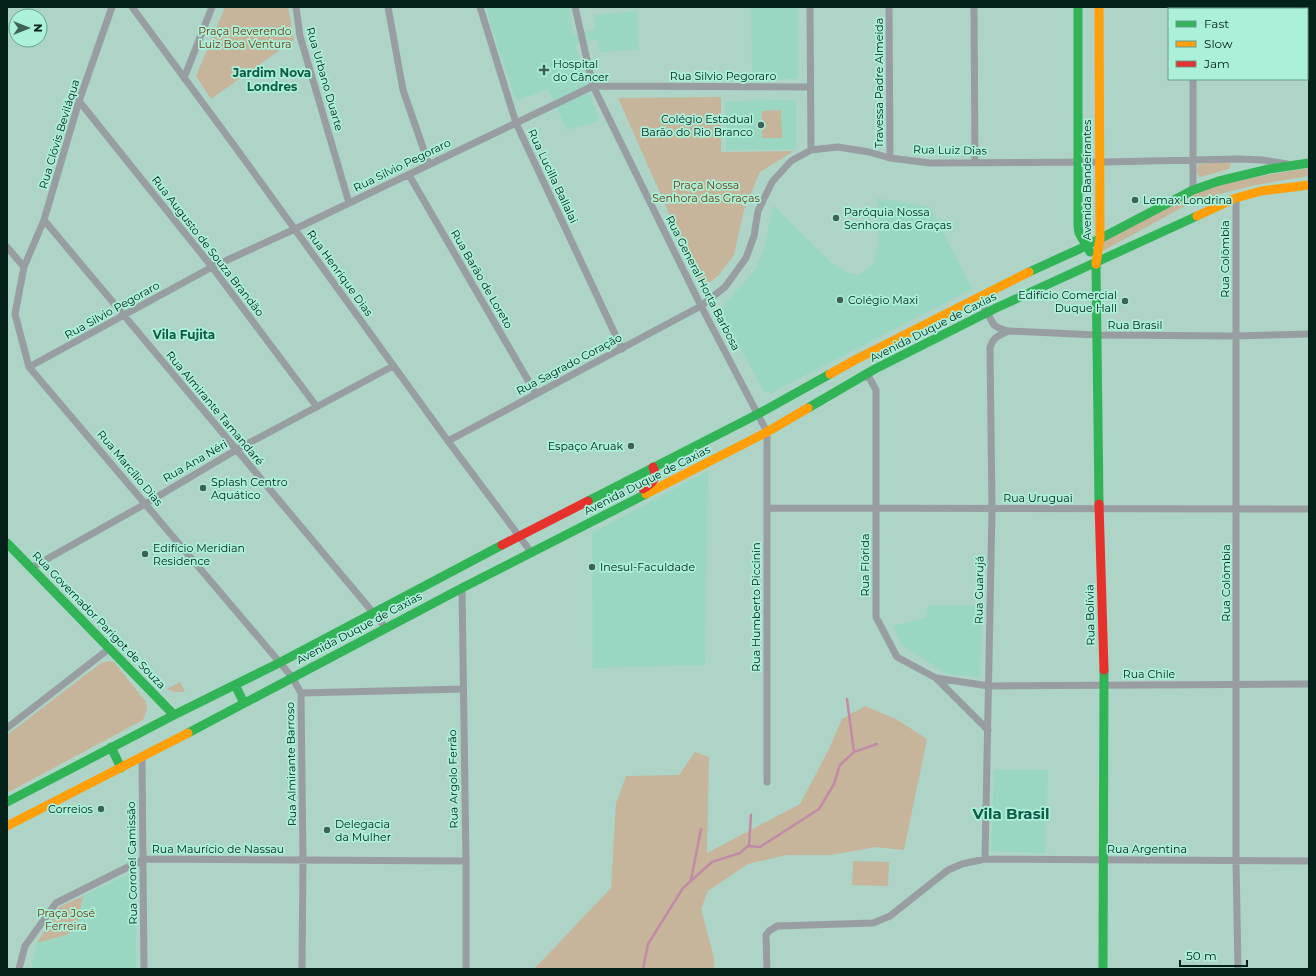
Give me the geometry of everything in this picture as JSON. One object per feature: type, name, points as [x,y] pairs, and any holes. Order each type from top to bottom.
[{"type":"main road","name":"Avenida Bandeirantes","points":[[1078,7],[1078,226],[1079,233],[1096,261]]},
{"type":"main road","name":"Avenida Bandeirantes","points":[[1096,261],[1100,238],[1099,7]]},
{"type":"main road","name":"Avenida Duque de Caxias","points":[[7,802],[111,747],[279,663],[518,536],[758,414],[855,360],[978,297],[1086,246],[1193,190],[1219,181],[1289,165],[1309,163]]},
{"type":"main road","name":"Avenida Duque de Caxias","points":[[7,826],[142,757],[417,611],[768,432],[864,375],[987,312],[1236,198],[1261,191],[1309,185]]},
{"type":"main road","name":"Rua Bolívia","points":[[1096,261],[1104,685],[1103,969]]},
{"type":"main road","points":[[868,354],[875,360],[875,369]]},
{"type":"main road","points":[[855,360],[857,369],[864,375]]},
{"type":"main road","points":[[614,510],[654,482],[656,472],[653,467]]},
{"type":"main road","name":"Rua Governador Parigot de Souza","points":[[7,543],[174,715]]},
{"type":"main road","points":[[417,611],[415,603],[419,592],[432,582]]},
{"type":"main road","points":[[235,685],[244,703]]},
{"type":"main road","points":[[111,747],[121,768]]},
{"type":"street","name":"Rua Clóvis Beviláqua","points":[[24,267],[44,220],[79,101],[112,7]]},
{"type":"street","name":"Rua Henrique Dias","points":[[132,7],[295,229],[393,366],[531,552]]},
{"type":"street","points":[[184,78],[212,7]]},
{"type":"street","name":"Rua Urbano Duarte","points":[[296,7],[300,36],[349,203]]},
{"type":"street","points":[[388,7],[403,90],[429,165]]},
{"type":"street","name":"Rua Lucilla Ballalai","points":[[480,7],[516,123],[622,349]]},
{"type":"street","name":"Rua General Horta Barbosa","points":[[574,7],[593,86],[701,306],[768,432]]},
{"type":"street","points":[[810,7],[811,150]]},
{"type":"street","name":"Travessa Padre Almeida","points":[[889,7],[890,158]]},
{"type":"street","points":[[974,7],[975,162]]},
{"type":"street","points":[[1193,80],[1193,190]]},
{"type":"street","name":"Rua Silvio Pegoraro","points":[[29,367],[212,267],[295,229],[593,86],[810,88]]},
{"type":"street","name":"Rua Augusto de Souza Brandão","points":[[79,101],[212,267],[317,407]]},
{"type":"street","name":"Rua Luiz Dias","points":[[701,306],[725,287],[746,258],[754,236],[758,211],[772,182],[791,161],[811,150],[838,147],[869,152],[890,158],[930,163],[1263,160],[1289,165]]},
{"type":"street","name":"Rua Barão de Loreto","points":[[408,175],[536,394]]},
{"type":"street","name":"Rua Colômbia","points":[[1236,198],[1236,860],[1238,969]]},
{"type":"street","name":"Rua Almirante Tamandaré","points":[[44,220],[386,628]]},
{"type":"street","points":[[7,247],[24,267]]},
{"type":"street","name":"Rua Marcílio Dias","points":[[24,267],[15,314],[29,367],[279,663]]},
{"type":"street","name":"Rua Brasil","points":[[978,297],[994,325],[1008,331],[1097,335],[1236,336],[1309,334]]},
{"type":"street","name":"Rua Sagrado Coração","points":[[448,441],[701,306]]},
{"type":"street","name":"Rua Guarujá","points":[[985,859],[992,509],[990,348],[995,337],[1008,331]]},
{"type":"street","name":"Rua Ana Néri","points":[[31,568],[145,504],[236,450],[393,366]]},
{"type":"street","name":"Rua Flórida","points":[[864,375],[870,379],[876,390],[876,617],[897,657],[936,678],[989,686]]},
{"type":"street","name":"Rua Humberto Piccinin","points":[[767,782],[768,432]]},
{"type":"street","name":"Rua Uruguai","points":[[767,508],[1309,509]]},
{"type":"street","name":"Rua Argolo Ferrão","points":[[462,588],[466,969]]},
{"type":"street","points":[[7,728],[110,648]]},
{"type":"street","name":"Rua Almirante Barroso","points":[[279,663],[292,677],[301,693],[303,861],[302,969]]},
{"type":"street","points":[[936,678],[988,730]]},
{"type":"street","name":"Rua Chile","points":[[989,686],[1309,684]]},
{"type":"street","points":[[301,693],[463,689]]},
{"type":"street","name":"Rua Coronel Camissão","points":[[142,757],[144,969]]},
{"type":"street","name":"Rua Maurício de Nassau","points":[[19,969],[25,946],[56,903],[144,859],[466,861]]},
{"type":"street","name":"Rua Argentina","points":[[767,969],[766,935],[777,926],[873,923],[890,916],[948,870],[962,864],[985,859],[1309,861]]},
{"type":"shaded area","name":"Hospital do Câncer","points":[[487,7],[569,7],[573,35],[595,30],[595,15],[637,11],[639,50],[600,52],[597,39],[575,45],[599,121],[567,130],[548,89],[516,101],[489,20]]},
{"type":"shaded area","name":"Colégio Estadual Barão do Rio Branco","points":[[751,7],[798,7],[798,75],[796,79],[752,80]]},
{"type":"shaded area","name":"Colégio Estadual Barão do Rio Branco","points":[[796,100],[796,149],[726,150],[725,101]]},
{"type":"shaded area","name":"Colégio Maxi","points":[[876,198],[930,207],[972,289],[771,393],[764,392],[720,310],[754,271],[764,250],[773,205],[833,264],[845,272],[859,275],[873,264],[878,245],[879,213]]},
{"type":"shaded area","points":[[708,471],[705,665],[593,668],[592,533]]},
{"type":"shaded area","points":[[928,605],[982,605],[980,677],[947,674],[901,644],[893,626],[926,618]]},
{"type":"shaded area","points":[[994,770],[1048,770],[1045,853],[991,851]]},
{"type":"shaded area","points":[[135,871],[136,969],[31,969],[37,943],[66,935],[77,927],[83,896]]},
{"type":"green space","name":"Praça Reverendo Luiz Boa Ventura","points":[[225,7],[288,7],[294,40],[211,99],[196,76]]},
{"type":"green space","name":"Praça Nossa Senhora das Graças","points":[[721,97],[721,152],[794,151],[760,172],[744,210],[734,255],[718,276],[702,288],[618,98]]},
{"type":"green space","points":[[781,110],[782,138],[762,138],[762,111]]},
{"type":"green space","points":[[1228,162],[1231,164],[1229,169],[1200,177],[1197,172],[1199,164]]},
{"type":"green space","points":[[1309,168],[1309,176],[1256,185],[1227,192],[1185,206],[1101,252],[1103,240],[1203,189],[1238,180]]},
{"type":"green space","points":[[109,661],[114,662],[146,702],[147,709],[143,720],[7,793],[7,735],[101,663]]},
{"type":"green space","points":[[180,682],[185,692],[175,692],[167,689]]},
{"type":"green space","points":[[865,706],[896,719],[927,739],[904,850],[876,847],[831,855],[787,855],[748,864],[708,891],[701,909],[714,958],[714,969],[534,969],[611,888],[616,803],[626,776],[679,775],[695,752],[709,757],[707,853],[800,804],[828,751],[842,719]]},
{"type":"green space","points":[[853,861],[889,862],[888,886],[852,885]]},
{"type":"green space","name":"Praça José Ferreira","points":[[83,896],[77,927],[66,935],[37,943],[59,907]]},
{"type":"waterway","points":[[847,699],[854,752]]},
{"type":"waterway","points":[[643,969],[648,944],[683,888],[712,862],[740,853],[748,846],[760,847],[819,809],[834,784],[840,765],[854,752],[877,744]]},
{"type":"waterway","points":[[749,846],[751,815]]},
{"type":"waterway","points":[[691,880],[701,829]]},
{"type":"traffic: fast","points":[[1078,7],[1078,226],[1079,233],[1090,252]]},
{"type":"traffic: fast","points":[[1029,272],[1086,246],[1193,190],[1219,181],[1269,169],[1309,163]]},
{"type":"traffic: fast","points":[[808,408],[875,369],[996,308],[1197,216]]},
{"type":"traffic: fast","points":[[1096,264],[1099,504]]},
{"type":"traffic: fast","points":[[588,501],[758,414],[830,374]]},
{"type":"traffic: fast","points":[[188,733],[462,588],[646,494]]},
{"type":"traffic: fast","points":[[7,543],[174,715]]},
{"type":"traffic: fast","points":[[7,802],[174,715],[279,663],[502,545]]},
{"type":"traffic: fast","points":[[1103,969],[1104,670]]},
{"type":"traffic: fast","points":[[235,685],[244,703]]},
{"type":"traffic: fast","points":[[111,747],[121,768]]},
{"type":"traffic: slow","points":[[1096,264],[1100,238],[1099,7]]},
{"type":"traffic: slow","points":[[1197,216],[1236,198],[1261,191],[1309,185]]},
{"type":"traffic: slow","points":[[830,374],[1029,272]]},
{"type":"traffic: slow","points":[[646,494],[767,432],[808,408]]},
{"type":"traffic: slow","points":[[7,826],[188,733]]},
{"type":"traffic: jam","points":[[643,489],[654,480],[655,474],[653,467]]},
{"type":"traffic: jam","points":[[502,545],[588,501]]},
{"type":"traffic: jam","points":[[1099,504],[1104,670]]},
{"type":"place","name":"Hospital do Câncer","points":[[544,70]]},
{"type":"place","name":"Colégio Estadual Barão do Rio Branco","points":[[761,125]]},
{"type":"place","name":"Lemax Londrina","points":[[1135,200]]},
{"type":"place","name":"Paróquia Nossa Senhora das Graças","points":[[836,218]]},
{"type":"place","name":"Colégio Maxi","points":[[840,300]]},
{"type":"place","name":"Edifício Comercial Duque Hall","points":[[1125,301]]},
{"type":"place","name":"Espaço Aruak","points":[[631,446]]},
{"type":"place","name":"Splash Centro Aquático","points":[[203,488]]},
{"type":"place","name":"Edifício Meridian Residence","points":[[145,554]]},
{"type":"place","name":"Inesul-Faculdade","points":[[592,567]]},
{"type":"place","name":"Correios","points":[[101,809]]},
{"type":"place","name":"Delegacia da Mulher","points":[[327,830]]},
{"type":"district","name":"Jardim Nova Londres","points":[[272,79]]},
{"type":"district","name":"Vila Fujita","points":[[184,334]]},
{"type":"district","name":"Vila Brasil","points":[[1011,813]]}]
